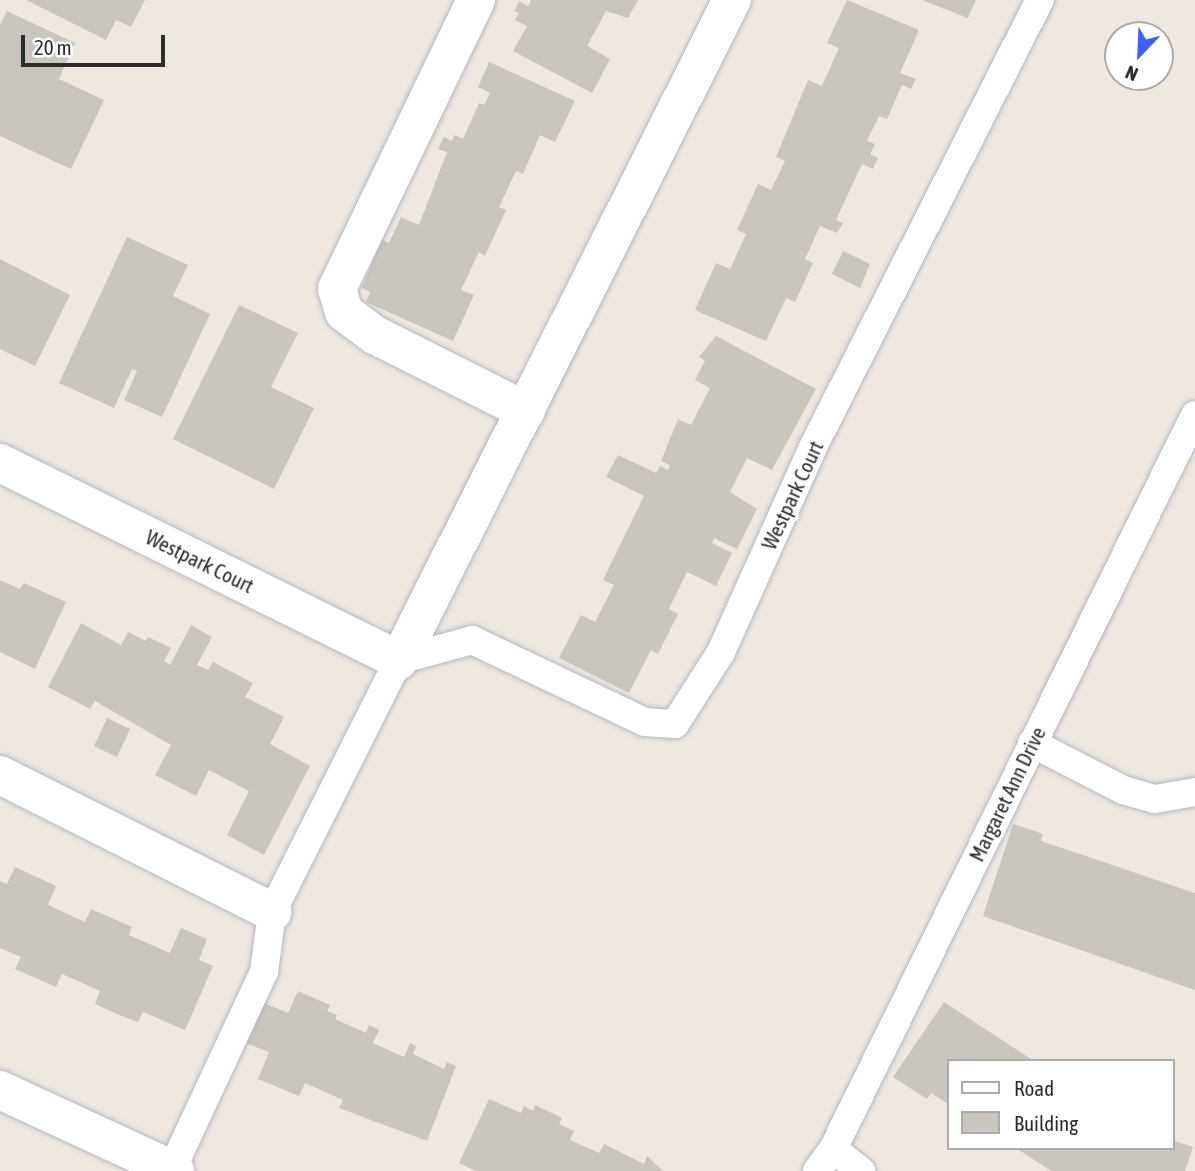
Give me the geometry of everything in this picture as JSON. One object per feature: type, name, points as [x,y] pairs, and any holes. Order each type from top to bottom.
[{"type":"street","points":[[476,0],[337,289],[344,312],[375,335],[526,411]]},
{"type":"street","points":[[399,660],[732,0]]},
{"type":"street","name":"Westpark Court","points":[[0,463],[399,660]]},
{"type":"street","points":[[0,775],[272,912]]},
{"type":"street","points":[[0,1090],[173,1171]]},
{"type":"lane","name":"Westpark Court","points":[[399,660],[472,640],[645,722],[675,724],[721,652],[814,445],[1041,0]]},
{"type":"lane","name":"Margaret Ann Drive","points":[[825,1160],[1195,415]]},
{"type":"lane","points":[[173,1171],[264,972],[272,912],[399,660]]},
{"type":"lane","points":[[1032,743],[1124,789],[1155,799],[1195,792]]},
{"type":"lane","points":[[825,1160],[862,1171]]},
{"type":"building","points":[[26,0],[145,0],[131,27],[116,20],[106,40]]},
{"type":"building","points":[[531,0],[638,0],[628,18],[606,11],[587,46],[610,59],[592,93],[513,51],[527,26],[515,20],[519,13],[514,11],[519,1],[528,6]]},
{"type":"building","points":[[847,0],[919,30],[900,73],[916,79],[911,89],[902,85],[887,119],[879,116],[867,141],[875,144],[870,154],[878,158],[873,169],[862,164],[836,220],[843,223],[837,233],[820,226],[805,259],[813,263],[795,302],[786,298],[766,341],[695,310],[716,263],[730,269],[746,234],[737,230],[758,184],[771,190],[785,161],[776,157],[808,80],[822,86],[839,48],[827,43]]},
{"type":"building","points":[[922,0],[976,0],[968,18]]},
{"type":"building","points":[[7,11],[75,43],[59,79],[104,100],[71,169],[0,136],[0,25]]},
{"type":"building","points":[[489,62],[575,101],[555,142],[540,135],[523,174],[516,171],[499,207],[506,210],[485,256],[479,252],[461,290],[474,295],[453,341],[366,302],[370,292],[362,288],[381,239],[389,243],[401,217],[419,225],[447,152],[438,149],[444,137],[452,141],[454,135],[463,139],[479,103],[484,105],[490,93],[478,87]]},
{"type":"building","points":[[127,237],[188,265],[173,296],[210,314],[162,417],[124,400],[137,371],[132,369],[114,408],[59,383]]},
{"type":"building","points":[[843,251],[870,264],[860,288],[832,274]]},
{"type":"building","points":[[0,259],[70,295],[35,366],[0,349]]},
{"type":"building","points":[[239,305],[298,333],[271,387],[314,408],[274,489],[173,439]]},
{"type":"building","points":[[716,336],[816,389],[772,470],[747,458],[730,492],[757,509],[737,549],[714,538],[712,543],[732,553],[716,586],[687,572],[669,609],[678,614],[658,654],[651,650],[629,693],[559,658],[581,615],[595,622],[614,585],[603,580],[644,496],[606,477],[618,455],[656,473],[660,466],[668,470],[670,465],[661,461],[678,419],[691,425],[710,388],[695,380],[705,361],[699,357]]},
{"type":"building","points":[[0,580],[20,589],[24,583],[66,602],[35,669],[0,652]]},
{"type":"building","points":[[81,623],[121,645],[128,632],[146,641],[148,637],[171,648],[164,661],[170,665],[191,625],[212,637],[197,665],[208,670],[213,662],[253,683],[245,697],[284,717],[270,744],[310,766],[264,855],[227,835],[249,791],[209,770],[196,796],[155,775],[171,745],[95,701],[90,709],[48,687]]},
{"type":"building","points":[[107,718],[130,729],[117,757],[94,746]]},
{"type":"building","points":[[1013,824],[1043,834],[1041,841],[1195,893],[1195,990],[983,916]]},
{"type":"building","points":[[15,867],[56,886],[48,905],[85,922],[91,909],[132,927],[129,935],[170,953],[181,928],[207,939],[199,960],[213,966],[185,1030],[143,1012],[138,1022],[95,1004],[100,991],[62,974],[56,987],[15,969],[21,957],[0,948],[0,881],[7,884]]},
{"type":"building","points":[[298,991],[330,1005],[327,1011],[337,1015],[335,1019],[366,1033],[369,1025],[379,1030],[373,1043],[404,1057],[410,1043],[416,1046],[413,1054],[444,1069],[447,1062],[456,1066],[427,1141],[339,1108],[343,1100],[305,1083],[299,1096],[258,1079],[269,1052],[246,1043],[264,1003],[288,1013]]},
{"type":"building","points":[[944,1002],[1031,1059],[946,1059],[946,1103],[931,1093],[927,1099],[893,1077]]},
{"type":"building","points":[[489,1099],[521,1113],[524,1106],[533,1111],[535,1105],[562,1118],[559,1124],[574,1131],[570,1140],[599,1153],[604,1144],[644,1164],[647,1156],[663,1171],[475,1171],[459,1163]]},
{"type":"building","points":[[1174,1141],[1193,1147],[1185,1171],[1051,1171],[1019,1150],[1174,1150]]}]
